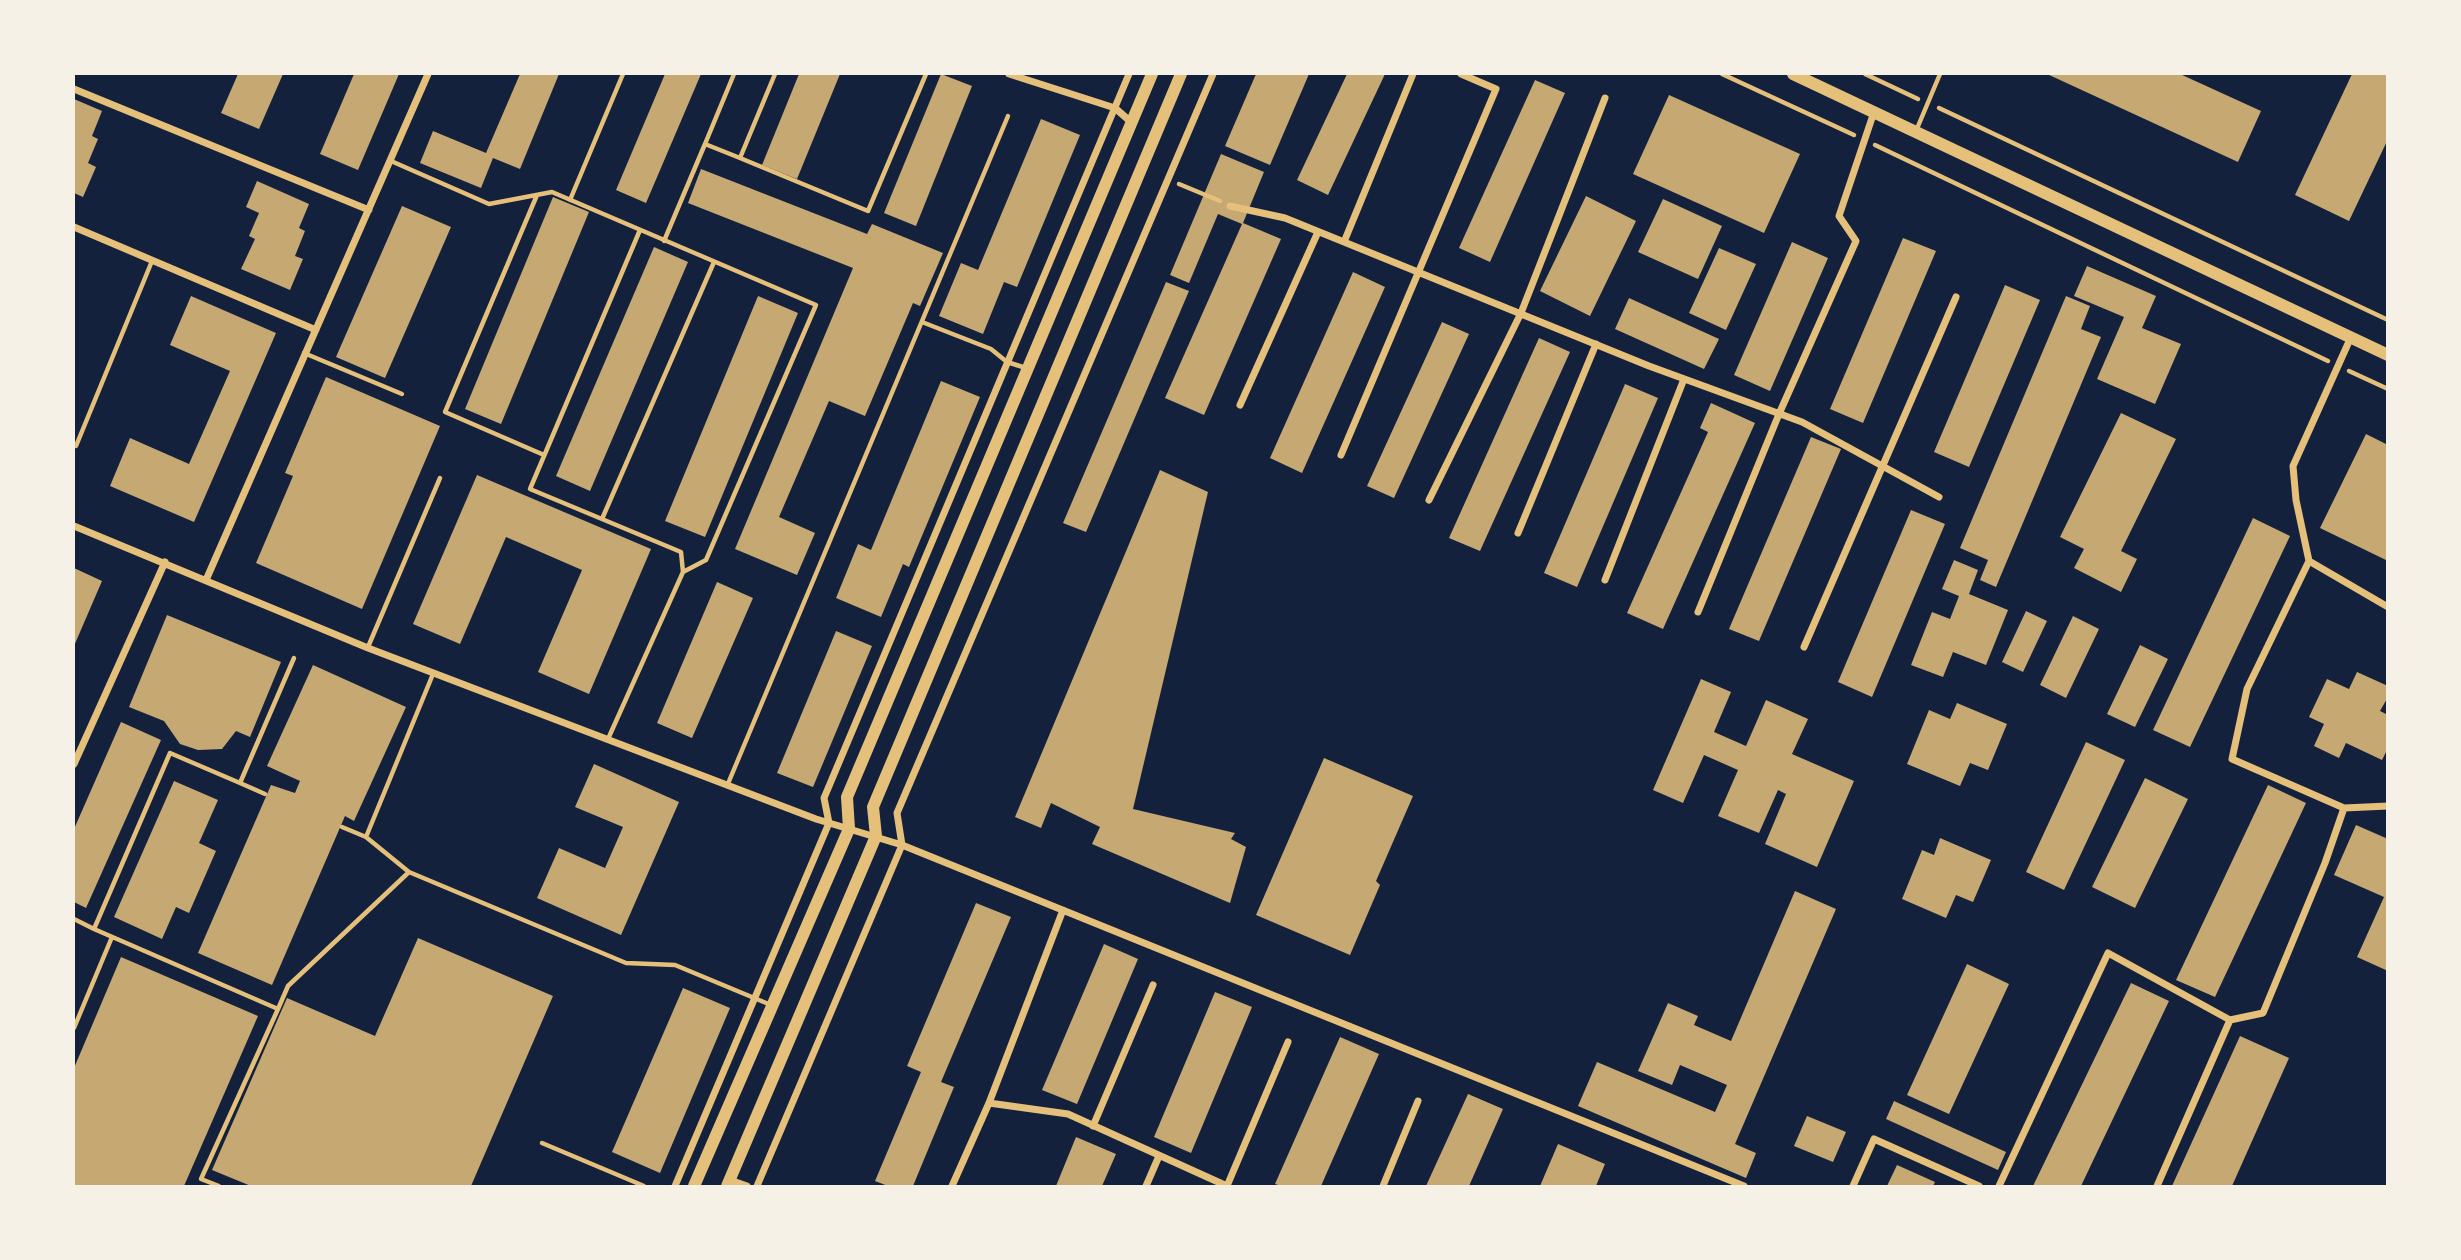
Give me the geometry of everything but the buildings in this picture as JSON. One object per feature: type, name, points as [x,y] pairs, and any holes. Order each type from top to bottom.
[{"type":"street","points":[[206,580],[303,353],[316,331],[428,74]]},
{"type":"street","points":[[1009,74],[1115,108],[1131,122]]},
{"type":"street","points":[[676,1186],[753,997],[830,823],[824,798],[1129,74]]},
{"type":"street","points":[[694,1186],[849,829],[846,797],[1152,74]]},
{"type":"street","points":[[747,1186],[729,1183],[876,836],[873,807],[1181,74]]},
{"type":"street","points":[[757,1186],[902,845],[897,813],[1213,74]]},
{"type":"street","points":[[1344,242],[1413,74]]},
{"type":"street","points":[[1341,455],[1496,89],[1461,74]]},
{"type":"street","points":[[1793,74],[2388,355]]},
{"type":"street","points":[[74,89],[369,210]]},
{"type":"street","points":[[1429,500],[1521,313],[1605,98]]},
{"type":"street","points":[[1698,612],[1779,414],[1856,241],[1839,216],[1874,112]]},
{"type":"street","points":[[1230,206],[1285,218],[1684,379],[1802,422],[1939,497]]},
{"type":"street","points":[[74,227],[316,331]]},
{"type":"street","points":[[1240,405],[1318,232]]},
{"type":"street","points":[[1804,647],[1956,297]]},
{"type":"street","points":[[2351,338],[2293,466],[2296,500],[2309,561],[2247,689],[2232,760],[2344,808],[2388,806]]},
{"type":"street","points":[[1518,533],[1596,344]]},
{"type":"street","points":[[1605,580],[1684,379]]},
{"type":"street","points":[[74,526],[368,648],[727,786],[830,823],[902,845],[1744,1186]]},
{"type":"street","points":[[2309,561],[2388,607]]},
{"type":"street","points":[[74,764],[164,562]]},
{"type":"street","points":[[1999,1186],[2108,953],[2230,1020],[2263,1013],[2325,863],[2344,808]]},
{"type":"street","points":[[952,1186],[989,1103],[1063,910]]},
{"type":"street","points":[[1093,1126],[1153,985]]},
{"type":"street","points":[[2157,1186],[2230,1020]]},
{"type":"street","points":[[989,1103],[1068,1114],[1227,1186],[1289,1042]]},
{"type":"street","points":[[1383,1186],[1418,1101]]},
{"type":"street","points":[[1853,1186],[1874,1139],[1979,1186]]},
{"type":"street","points":[[1146,1186],[1159,1156]]},
{"type":"lane","points":[[570,200],[623,74]]},
{"type":"lane","points":[[664,240],[734,74]]},
{"type":"lane","points":[[740,158],[775,74]]},
{"type":"lane","points":[[705,144],[868,211],[926,74]]},
{"type":"lane","points":[[1916,131],[1940,74]]},
{"type":"lane","points":[[727,786],[1008,116]]},
{"type":"lane","points":[[391,161],[489,204],[552,192],[816,305],[706,560],[683,572]]},
{"type":"lane","points":[[537,195],[445,412],[544,455]]},
{"type":"lane","points":[[608,739],[683,572],[681,552],[530,489],[640,230]]},
{"type":"lane","points":[[76,446],[152,261]]},
{"type":"lane","points":[[602,519],[714,262]]},
{"type":"lane","points":[[922,322],[991,349],[1007,362],[1027,369]]},
{"type":"lane","points":[[303,353],[402,394]]},
{"type":"lane","points":[[368,648],[440,478]]},
{"type":"lane","points":[[240,783],[294,658]]},
{"type":"lane","points":[[366,837],[433,673]]},
{"type":"lane","points":[[94,929],[170,753],[265,794]]},
{"type":"lane","points":[[342,827],[366,837],[409,872],[626,963],[676,965],[771,1006]]},
{"type":"lane","points":[[198,1186],[288,986],[409,872]]},
{"type":"lane","points":[[74,919],[278,1009]]},
{"type":"lane","points":[[74,1028],[112,937]]},
{"type":"lane","points":[[201,1179],[219,1186]]},
{"type":"path","points":[[1722,74],[2388,389]]},
{"type":"path","points":[[1865,74],[2388,320]]},
{"type":"path","points":[[1167,179],[1230,206]]},
{"type":"path","points":[[542,1143],[644,1186]]}]
